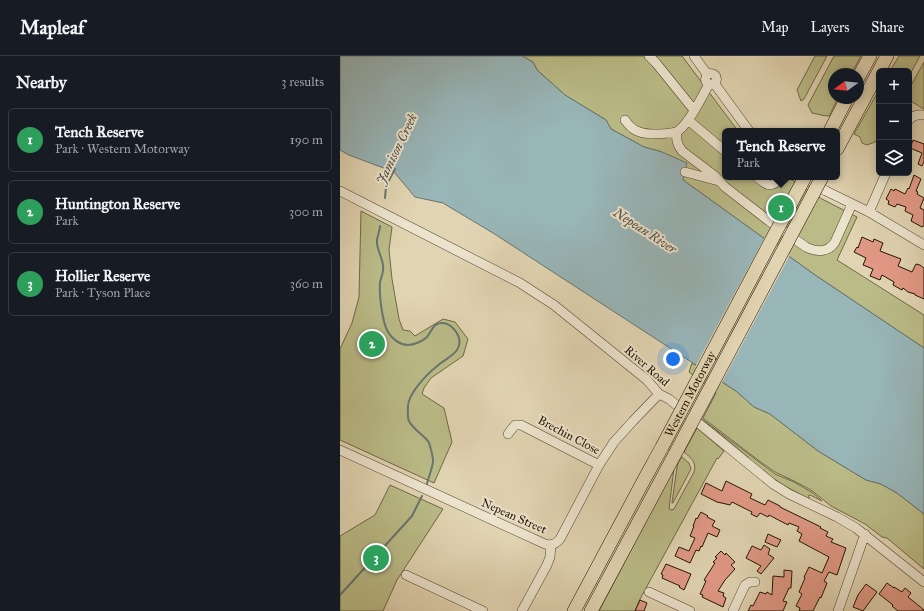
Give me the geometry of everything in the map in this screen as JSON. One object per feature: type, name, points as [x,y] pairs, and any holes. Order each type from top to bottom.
[{"type":"highway","points":[[863,68],[870,56]]},
{"type":"highway","points":[[840,143],[887,56]]},
{"type":"highway","points":[[832,128],[844,104]]},
{"type":"highway","name":"Western Motorway","points":[[574,611],[804,180]]},
{"type":"highway","name":"Western Motorway","points":[[591,611],[820,180]]},
{"type":"street","points":[[649,56],[694,110]]},
{"type":"street","points":[[694,56],[707,74],[705,79],[706,82],[712,84],[747,128]]},
{"type":"street","points":[[712,84],[688,120],[677,132],[676,142],[682,151],[715,176],[725,187],[769,221],[811,250],[817,251],[827,249],[832,246],[852,204]]},
{"type":"street","points":[[912,117],[919,114],[924,115]]},
{"type":"street","points":[[625,120],[635,130],[642,133],[655,134],[677,132]]},
{"type":"street","points":[[688,120],[722,148]]},
{"type":"street","points":[[686,172],[720,181]]},
{"type":"street","points":[[869,212],[885,176]]},
{"type":"street","points":[[760,180],[765,184],[771,185],[779,180]]},
{"type":"street","points":[[807,180],[869,212],[924,245]]},
{"type":"street","name":"River Road","points":[[340,191],[520,283],[538,294],[572,318],[642,376],[659,394],[669,399],[773,484],[789,494],[856,528],[924,582]]},
{"type":"street","name":"Nepean Street","points":[[340,450],[545,544],[551,544],[560,539],[599,465],[614,442],[632,420],[659,394]]},
{"type":"street","name":"Brechin Close","points":[[508,434],[515,425],[521,424],[599,465]]},
{"type":"street","points":[[838,611],[865,534]]},
{"type":"street","points":[[522,611],[547,565],[550,557],[551,544]]},
{"type":"street","points":[[406,575],[483,611]]},
{"type":"street","points":[[733,611],[745,585],[750,582],[755,582]]},
{"type":"street","points":[[649,592],[690,611]]},
{"type":"green space","points":[[522,56],[682,56],[736,128],[722,128],[722,180],[792,180],[822,199],[857,217],[837,260],[924,315],[924,348],[815,275],[683,180],[662,152],[644,147],[611,129],[606,120],[565,95],[537,70],[533,62]]},
{"type":"green space","points":[[815,56],[827,56],[804,99],[801,101],[797,90]]},
{"type":"green space","points":[[834,56],[861,56],[854,68],[828,68],[828,104],[835,104],[829,116],[812,113],[808,105]]},
{"type":"green space","points":[[899,56],[920,56],[912,71],[912,68],[892,68]]},
{"type":"green space","points":[[924,62],[924,109],[912,102],[912,84]]},
{"type":"green space","points":[[876,95],[876,141],[867,145],[862,143],[860,137],[854,134]]},
{"type":"green space","points":[[361,211],[392,227],[389,250],[392,279],[399,319],[403,330],[410,331],[415,336],[443,319],[455,322],[468,339],[463,356],[431,378],[422,394],[444,408],[452,442],[434,483],[340,440],[340,349],[352,323],[359,297]]},
{"type":"green space","points":[[692,363],[736,391],[754,407],[770,414],[818,451],[866,480],[881,484],[897,493],[924,514],[924,569],[887,538],[882,537],[865,524],[831,506],[811,490],[775,472],[703,418],[716,393],[689,372]]},
{"type":"green space","points":[[702,419],[775,474],[794,482],[813,493],[822,501],[810,495],[808,496],[810,498],[809,499],[807,498],[783,485],[749,462],[749,458]]},
{"type":"green space","points":[[697,428],[724,451],[718,459],[717,458],[640,599],[635,611],[599,611],[674,468],[669,509],[671,510],[674,509],[694,472],[694,463],[684,452]]},
{"type":"green space","points":[[682,457],[689,463],[691,469],[672,503],[677,467]]},
{"type":"green space","points":[[390,485],[443,509],[397,580],[383,611],[340,611],[340,536],[375,515]]},
{"type":"water","name":"Nepean River","points":[[340,56],[522,56],[533,62],[537,70],[565,95],[606,120],[611,129],[644,147],[662,152],[687,163],[683,180],[815,275],[924,348],[924,514],[897,493],[881,484],[866,480],[818,451],[770,414],[754,407],[736,391],[493,233],[443,203],[415,197],[394,172],[349,155],[340,150]]},
{"type":"pier","points":[[765,237],[790,255],[721,384],[695,367]]},
{"type":"building","points":[[913,140],[924,144],[924,162],[922,166],[918,164],[922,153],[912,149]]},
{"type":"building","points":[[914,175],[921,179],[916,191],[918,192],[917,194],[924,198],[920,208],[924,210],[924,226],[922,227],[911,221],[913,215],[905,211],[906,207],[897,204],[895,207],[888,204],[889,201],[886,199],[891,189],[894,191],[895,189],[905,194],[908,188],[909,189]]},
{"type":"building","points":[[862,237],[873,242],[874,239],[883,243],[880,251],[901,259],[898,266],[912,272],[916,264],[924,268],[924,299],[908,292],[903,288],[902,290],[893,285],[894,282],[882,275],[880,280],[870,276],[873,269],[863,265],[866,258],[854,252],[857,247],[858,248]]},
{"type":"building","points":[[726,481],[752,494],[750,498],[765,505],[768,500],[821,527],[820,528],[828,532],[826,536],[833,539],[831,542],[846,548],[837,575],[829,572],[824,581],[827,583],[821,598],[820,597],[813,611],[799,611],[800,608],[796,606],[802,594],[799,592],[809,567],[822,573],[829,557],[799,541],[802,534],[797,531],[799,527],[789,523],[788,525],[769,515],[768,517],[760,513],[757,517],[751,514],[752,512],[732,502],[730,505],[717,502],[701,494],[706,483],[722,491]]},
{"type":"building","points":[[701,512],[715,521],[712,526],[720,530],[717,537],[708,533],[702,547],[701,546],[699,551],[696,550],[690,563],[675,556],[679,547],[689,551],[695,538],[690,536],[693,526],[696,518],[697,519]]},
{"type":"building","points":[[768,534],[781,540],[777,547],[765,542]]},
{"type":"building","points":[[764,545],[770,549],[768,554],[774,558],[761,574],[757,571],[761,566],[746,558],[752,546],[761,550]]},
{"type":"building","points":[[721,551],[725,555],[726,553],[735,562],[731,565],[735,569],[718,591],[724,593],[723,596],[726,598],[723,607],[702,597],[703,595],[700,594],[706,581],[704,580],[715,563],[713,562],[717,558],[715,557]]},
{"type":"building","points":[[666,564],[691,574],[684,590],[679,587],[680,586],[662,578],[663,575],[661,574]]},
{"type":"building","points":[[784,570],[792,571],[791,588],[789,588],[783,601],[787,602],[783,611],[748,611],[751,605],[753,606],[760,592],[766,594],[767,592],[772,595],[773,576],[784,577]]},
{"type":"building","points":[[887,583],[902,592],[905,588],[911,593],[908,597],[924,611],[898,611],[879,594]]},
{"type":"building","points":[[866,584],[877,592],[863,611],[853,607],[858,595]]},
{"type":"building","points":[[640,600],[647,603],[644,611],[635,611]]},
{"type":"waterway","name":"Jamison Creek","points":[[385,198],[386,186],[395,169]]},
{"type":"waterway","name":"Jamison Creek","points":[[380,226],[377,244],[383,267],[380,282],[381,300],[384,322],[390,335],[402,344],[413,344],[427,337],[437,324],[445,323],[453,328],[457,333],[459,340],[457,350],[423,379],[414,390],[409,401],[409,421],[413,427],[428,441],[432,454],[433,463],[427,484]]},
{"type":"waterway","name":"Jamison Creek","points":[[340,595],[412,516],[422,496]]},
{"type":"place","name":"Tench Reserve","points":[[781,208]]},
{"type":"place","name":"Huntington Reserve","points":[[372,344]]},
{"type":"place","name":"Hollier Reserve","points":[[376,558]]}]
